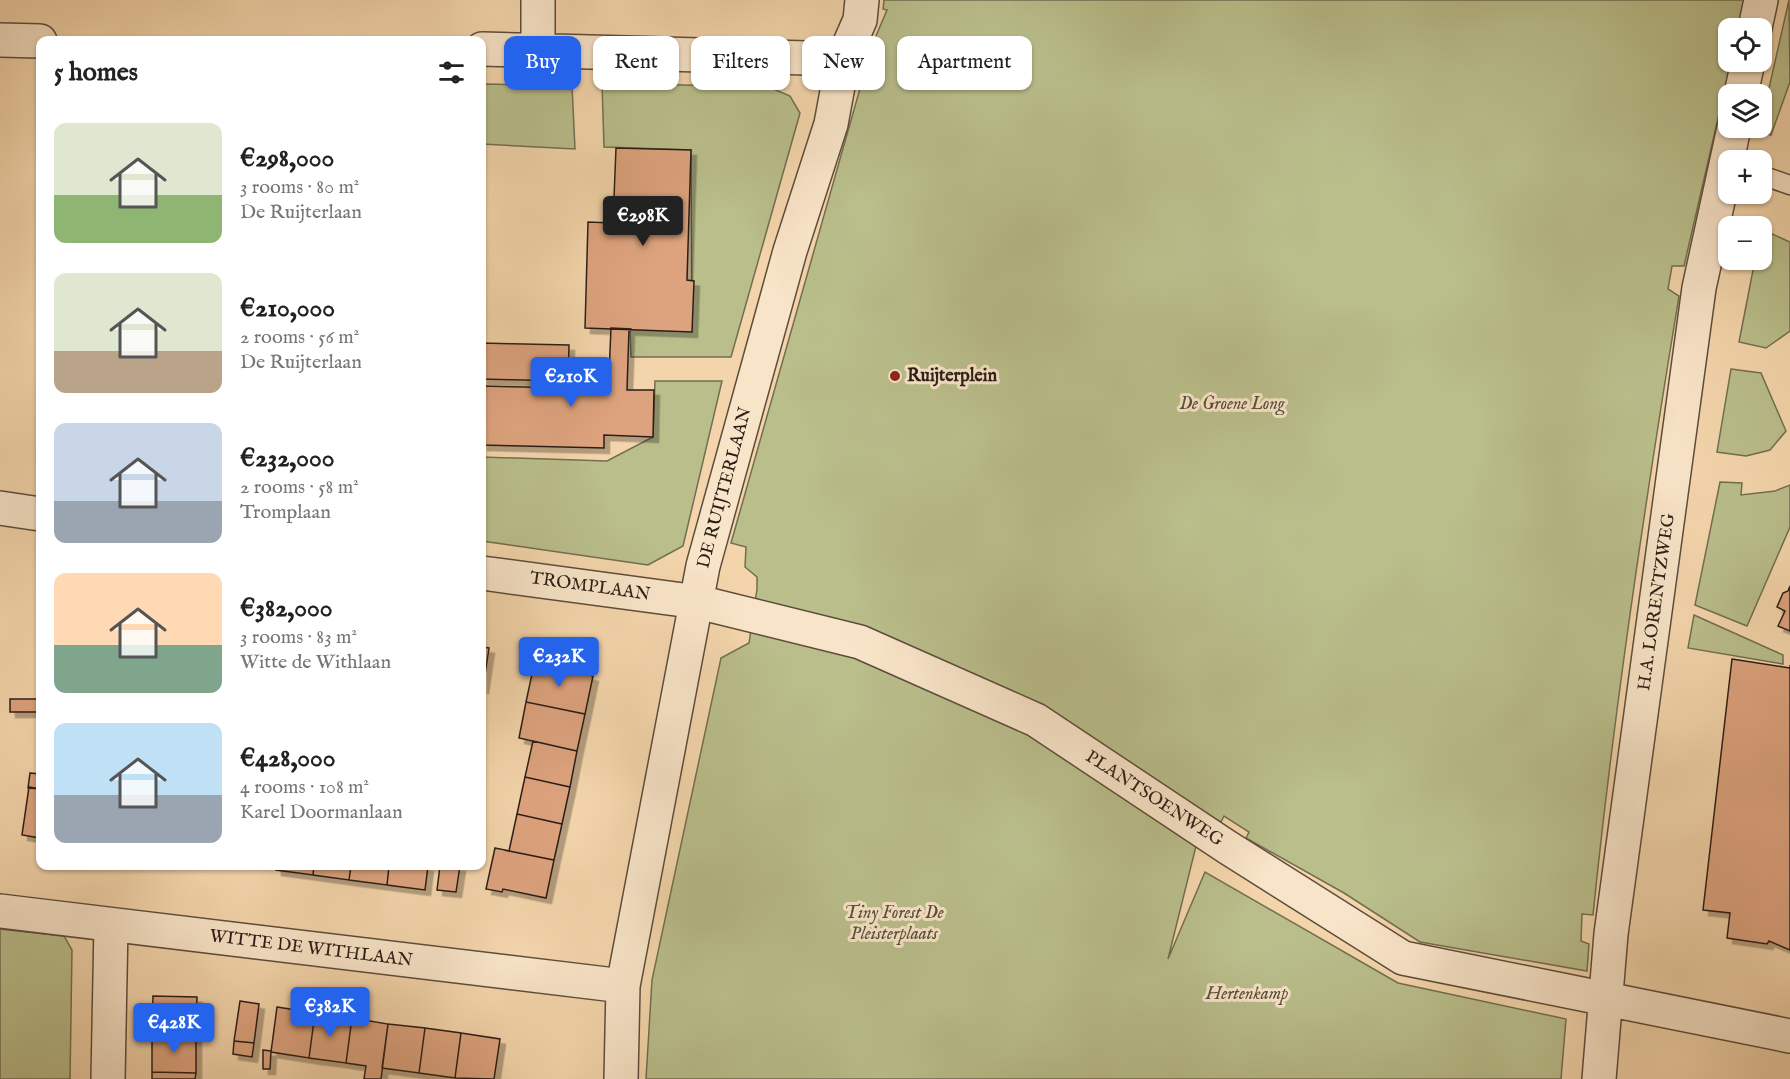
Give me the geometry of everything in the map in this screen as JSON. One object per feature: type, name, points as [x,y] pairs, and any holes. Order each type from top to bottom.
[{"type":"street","points":[[538,0],[538,36]]},
{"type":"street","name":"DE RUIJTERLAAN","points":[[853,36],[860,20],[862,0]]},
{"type":"street","points":[[1757,18],[1761,0]]},
{"type":"street","points":[[0,40],[36,41]]},
{"type":"street","points":[[486,49],[504,49]]},
{"type":"street","points":[[581,51],[802,58]]},
{"type":"street","name":"DE RUIJTERLAAN","points":[[621,1079],[623,986],[698,602],[703,566],[783,274],[831,124],[837,90]]},
{"type":"street","name":"H.A. LORENTZWEG","points":[[1599,1079],[1611,934],[1699,288],[1718,204]]},
{"type":"street","points":[[0,508],[36,513]]},
{"type":"street","name":"TROMPLAAN","points":[[486,574],[698,602]]},
{"type":"street","name":"PLANTSOENWEG","points":[[698,602],[860,642],[1036,720],[1227,847],[1403,958],[1790,1036]]},
{"type":"street","name":"WITTE DE WITHLAAN","points":[[0,911],[623,986]]},
{"type":"street","points":[[108,1079],[111,925]]},
{"type":"lane","points":[[1772,178],[1790,184]]},
{"type":"green space","name":"De Groene Long","points":[[884,0],[1745,0],[1741,18],[1718,18],[1718,72],[1729,72],[1726,84],[1718,84],[1718,118],[1684,266],[1672,266],[1668,289],[1679,296],[1631,605],[1593,915],[1582,914],[1581,941],[1589,944],[1587,971],[1420,942],[1344,893],[1246,838],[1249,832],[1224,816],[1221,822],[1209,816],[1196,846],[1168,959],[1205,872],[1398,983],[1566,1019],[1561,1079],[646,1079],[652,980],[721,658],[749,643],[757,577],[745,567],[746,547],[731,543],[860,90],[885,90],[885,36],[876,36],[887,10],[883,9]]},
{"type":"green space","points":[[1789,0],[1790,82],[1772,132],[1772,84],[1770,84]]},
{"type":"green space","points":[[486,84],[504,84],[504,90],[572,90],[575,149],[486,144]]},
{"type":"green space","points":[[679,85],[691,85],[691,90],[776,90],[790,96],[800,113],[731,357],[631,357],[630,329],[692,331],[691,150],[604,147],[602,90],[679,90]]},
{"type":"green space","points":[[1772,234],[1790,242],[1790,331],[1766,348],[1739,342],[1753,270],[1772,270]]},
{"type":"green space","points":[[1731,369],[1761,373],[1786,431],[1770,450],[1746,456],[1717,452]]},
{"type":"green space","points":[[655,381],[722,381],[683,546],[648,565],[486,542],[486,457],[607,461],[653,437]]},
{"type":"green space","points":[[1720,482],[1742,483],[1741,495],[1775,491],[1790,485],[1790,527],[1747,626],[1695,605]]},
{"type":"green space","points":[[1694,615],[1783,655],[1783,664],[1688,648]]},
{"type":"green space","points":[[0,929],[64,936],[72,950],[70,1079],[0,1079]]},
{"type":"building","points":[[616,148],[691,150],[687,280],[694,281],[692,332],[585,328],[588,222],[613,223]]},
{"type":"building","points":[[611,328],[631,329],[629,329],[627,390],[654,390],[653,437],[604,435],[604,448],[486,445],[486,386],[570,388],[571,373],[609,374]]},
{"type":"building","points":[[486,343],[569,345],[568,381],[486,379]]},
{"type":"building","points":[[1790,586],[1790,631],[1778,626],[1785,611],[1777,607],[1783,593],[1788,591]]},
{"type":"building","points":[[486,648],[489,648],[486,668]]},
{"type":"building","points":[[1732,659],[1790,668],[1790,950],[1769,941],[1767,944],[1727,938],[1730,913],[1703,910]]},
{"type":"building","points":[[535,660],[551,663],[551,667],[593,676],[585,714],[526,702]]},
{"type":"building","points":[[10,699],[36,699],[36,712],[10,712]]},
{"type":"building","points":[[526,702],[585,714],[577,751],[519,738]]},
{"type":"building","points":[[533,741],[577,751],[570,787],[525,777]]},
{"type":"building","points":[[30,773],[36,774],[36,789],[28,788]]},
{"type":"building","points":[[525,777],[570,787],[562,824],[517,814]]},
{"type":"building","points":[[29,787],[36,788],[36,837],[22,835]]},
{"type":"building","points":[[517,814],[562,824],[554,860],[509,851]]},
{"type":"building","points":[[495,848],[554,860],[546,898],[503,889],[502,892],[486,889]]},
{"type":"building","points":[[276,870],[314,870],[313,875]]},
{"type":"building","points":[[314,870],[350,870],[349,880],[313,875]]},
{"type":"building","points":[[350,870],[389,870],[387,885],[349,880]]},
{"type":"building","points":[[389,870],[428,870],[425,890],[387,885]]},
{"type":"building","points":[[440,870],[459,870],[456,892],[437,890]]},
{"type":"building","points":[[153,996],[197,997],[196,1036],[152,1035]]},
{"type":"building","points":[[240,1001],[259,1004],[254,1043],[234,1041]]},
{"type":"building","points":[[277,1007],[315,1013],[309,1058],[271,1052]]},
{"type":"building","points":[[315,1013],[352,1018],[346,1063],[309,1058]]},
{"type":"building","points":[[352,1018],[388,1024],[381,1079],[364,1079],[366,1066],[346,1063]]},
{"type":"building","points":[[388,1024],[425,1028],[419,1073],[382,1068]]},
{"type":"building","points":[[425,1028],[461,1033],[455,1078],[419,1073]]},
{"type":"building","points":[[461,1033],[500,1039],[494,1079],[455,1078]]},
{"type":"building","points":[[152,1035],[196,1036],[196,1073],[152,1072]]},
{"type":"building","points":[[234,1041],[254,1043],[252,1057],[233,1054]]},
{"type":"building","points":[[263,1050],[271,1051],[270,1069],[263,1069]]},
{"type":"building","points":[[152,1072],[196,1073],[195,1079],[152,1079]]},
{"type":"place","name":"Ruijterplein","points":[[895,376]]},
{"type":"park label","name":"Tiny Forest De Pleisterplaats","points":[[894,923]]},
{"type":"park label","name":"Hertenkamp","points":[[1247,994]]}]
